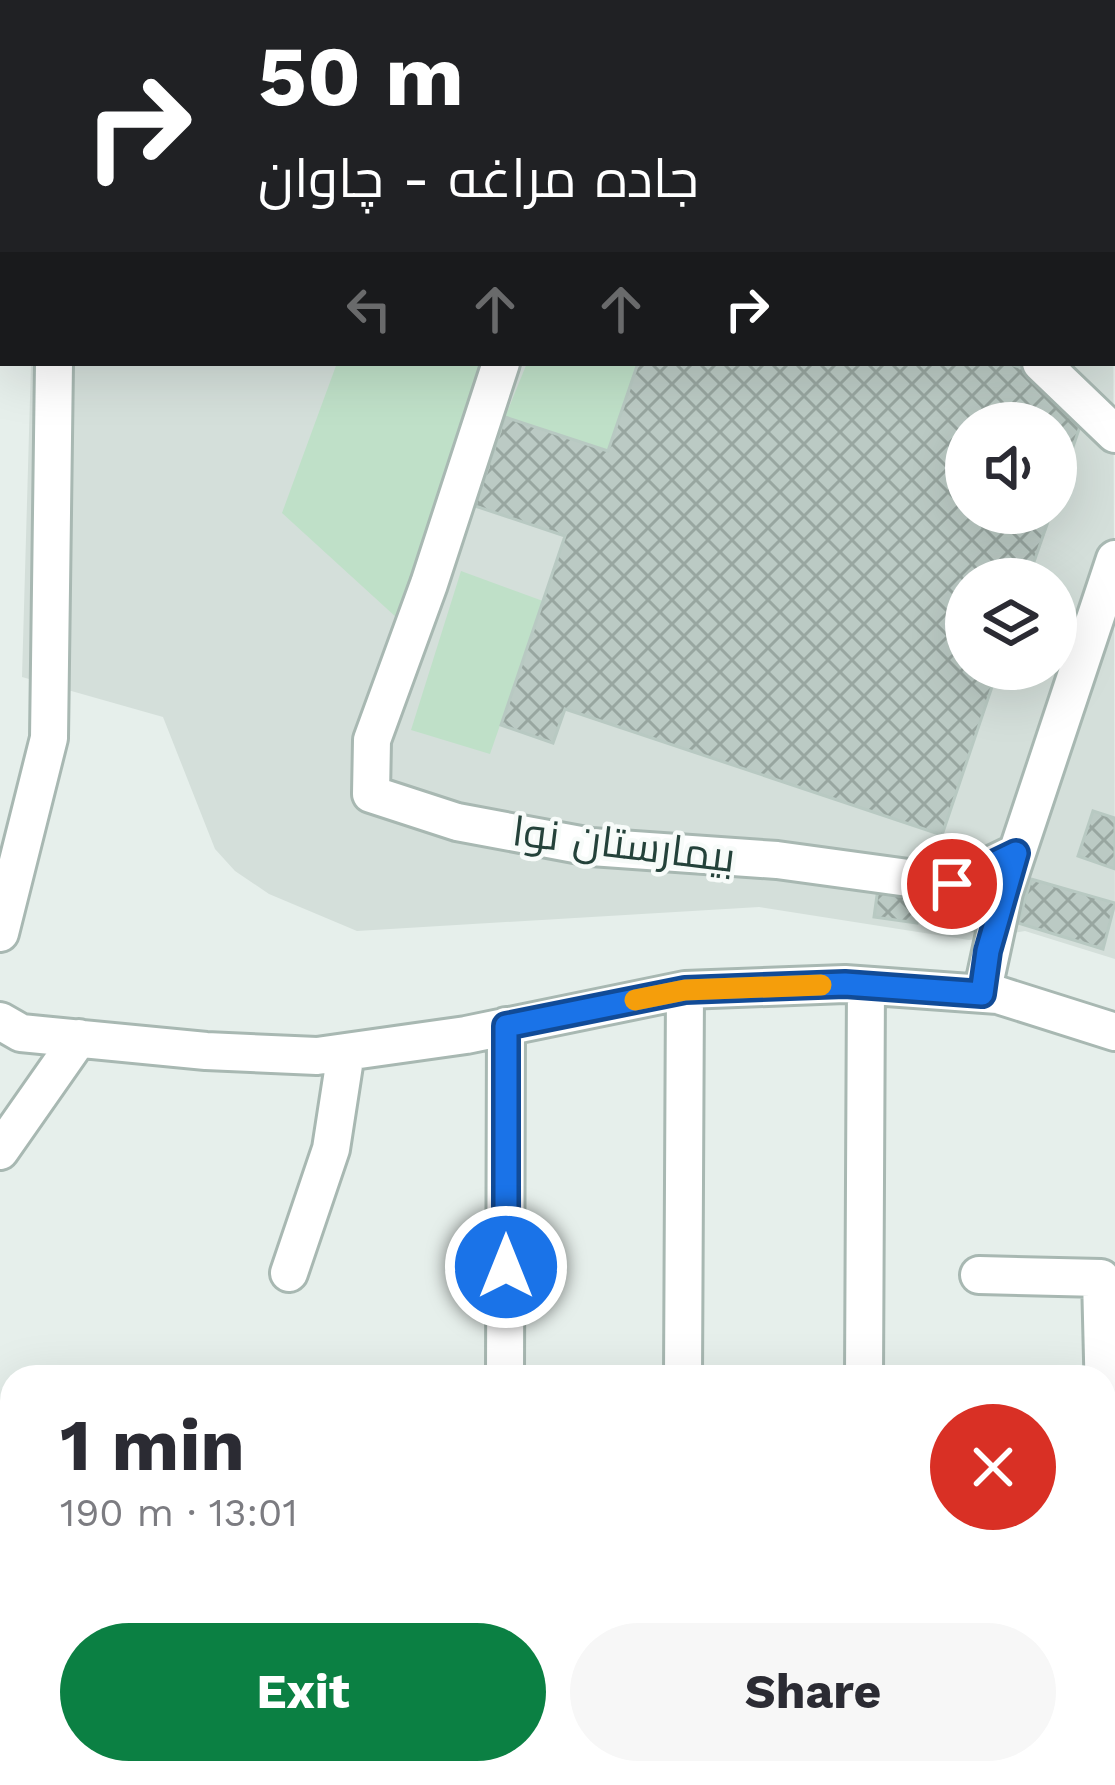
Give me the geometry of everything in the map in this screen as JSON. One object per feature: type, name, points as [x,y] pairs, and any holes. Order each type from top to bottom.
[{"type":"street","points":[[0,933],[49,738],[54,366]]},
{"type":"street","name":"بیمارستان نوا","points":[[500,366],[372,740],[371,794],[457,822],[591,847],[777,860],[952,884],[1016,853]]},
{"type":"street","points":[[1044,366],[1115,434]]},
{"type":"street","points":[[982,994],[988,951],[1016,853],[1115,559]]},
{"type":"street","points":[[864,1365],[866,986]]},
{"type":"street","points":[[0,1021],[21,1033],[206,1052],[317,1056],[506,1026],[685,990],[866,986],[998,995],[1115,1031]]},
{"type":"street","points":[[683,1365],[685,990]]},
{"type":"street","points":[[505,1365],[506,1026]]},
{"type":"street","points":[[0,1151],[79,1039]]},
{"type":"street","points":[[289,1273],[331,1149],[346,1052]]},
{"type":"street","points":[[980,1275],[1101,1278],[1103,1365]]},
{"type":"shaded area","points":[[31,366],[1113,366],[1115,959],[1025,931],[969,940],[759,907],[357,931],[269,894],[235,871],[215,849],[163,717],[22,677]]},
{"type":"green space","points":[[336,366],[486,366],[397,618],[282,513]]},
{"type":"green space","points":[[526,366],[637,366],[608,451],[505,417]]},
{"type":"green space","points":[[461,571],[543,601],[490,754],[411,730]]},
{"type":"building","points":[[637,366],[1016,366],[1092,391],[1077,435],[1077,402],[945,402],[945,534],[1044,534],[1035,558],[945,558],[945,690],[991,690],[942,835],[565,709],[553,743],[501,725],[565,536],[475,506],[505,417],[608,451]]},
{"type":"building","points":[[1093,811],[1115,818],[1115,869],[1078,856]]},
{"type":"building","points":[[1031,879],[1115,903],[1103,949],[1018,923]]},
{"type":"building","points":[[878,888],[921,894],[917,923],[874,917]]},
{"type":"building","points":[[947,900],[977,902],[975,931],[945,929]]},
{"type":"slow traffic","points":[[635,1000],[685,990],[821,985]]},
{"type":"route","points":[[506,1267],[506,1026],[685,990],[845,984],[982,994],[988,951],[1016,853],[952,884]]}]
